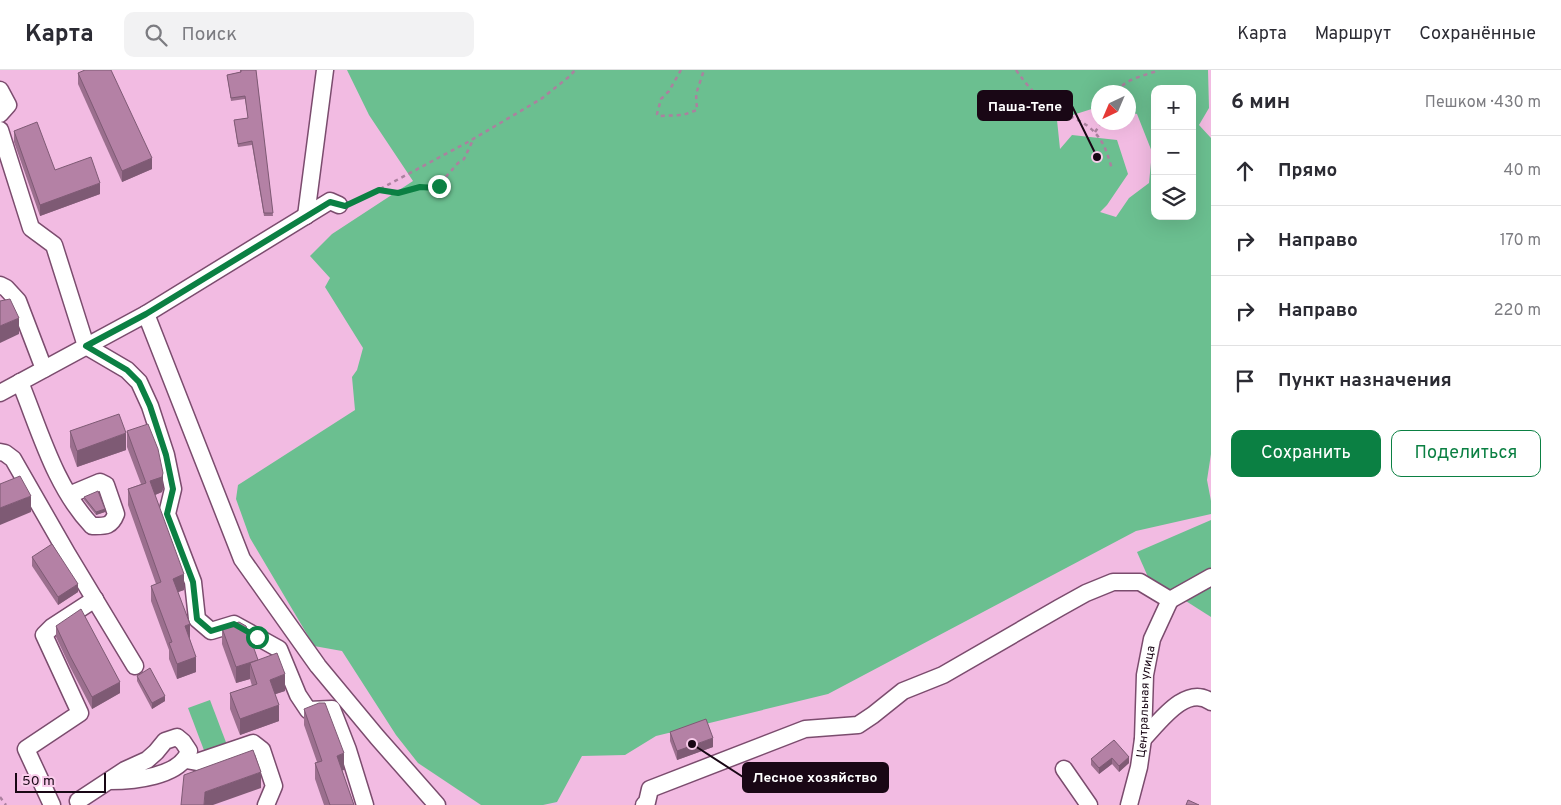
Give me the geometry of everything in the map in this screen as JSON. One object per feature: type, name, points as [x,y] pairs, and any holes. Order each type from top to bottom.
[{"type":"street","points":[[306,216],[325,70]]},
{"type":"street","points":[[0,90],[8,105],[0,114]]},
{"type":"street","points":[[0,130],[31,228],[54,245],[86,346],[127,370],[139,382],[150,406],[166,455],[173,489],[167,514],[193,582],[197,619],[211,631],[234,624],[279,649],[298,695],[308,710],[332,710],[348,750],[365,805]]},
{"type":"street","points":[[0,393],[146,314],[330,202],[339,205]]},
{"type":"street","points":[[0,284],[18,301],[44,369]]},
{"type":"street","points":[[0,308],[18,301]]},
{"type":"street","points":[[146,314],[242,559],[318,666],[437,805]]},
{"type":"street","points":[[20,382],[58,477],[69,495]]},
{"type":"street","points":[[0,452],[13,458],[135,666]]},
{"type":"street","points":[[647,804],[650,789],[769,741],[804,729],[858,725],[902,691],[943,675],[1086,593],[1113,582],[1140,582],[1170,600],[1211,577]]},
{"type":"street","points":[[52,805],[26,749],[80,713],[44,635],[52,627],[95,599]]},
{"type":"street","name":"Центральная улица","points":[[1129,805],[1139,767],[1143,739],[1145,675],[1152,639],[1170,600]]},
{"type":"street","points":[[1143,739],[1175,705],[1191,697],[1207,699],[1211,702]]},
{"type":"street","points":[[79,804],[109,781],[124,770],[147,760],[165,741],[177,738],[183,742],[189,751],[186,760],[166,773],[122,781],[109,781]]},
{"type":"street","points":[[186,760],[197,762],[253,743],[262,750],[274,786],[266,805]]},
{"type":"street","points":[[1064,769],[1089,805]]},
{"type":"path","points":[[339,205],[345,206],[379,190],[474,138],[541,99],[575,70]]},
{"type":"path","points":[[680,70],[662,99],[658,116],[683,115],[697,110],[696,94],[704,70]]},
{"type":"path","points":[[1016,70],[1031,91],[1054,108],[1082,122],[1095,132],[1104,145],[1112,169]]},
{"type":"path","points":[[1125,85],[1132,80],[1159,70]]},
{"type":"path","points":[[379,190],[398,193],[420,187],[436,188],[458,163],[464,159],[474,138]]},
{"type":"path","points":[[0,797],[6,805]]},
{"type":"green space","points":[[347,70],[1208,70],[1209,108],[1199,125],[1211,138],[1211,454],[1207,480],[1211,501],[1211,514],[1136,531],[828,694],[656,736],[625,755],[582,756],[557,802],[543,805],[481,805],[418,763],[396,735],[342,651],[314,646],[250,538],[236,499],[238,485],[355,410],[352,377],[357,370],[363,348],[325,287],[330,278],[310,256],[332,234],[413,181],[369,115]]},
{"type":"green space","points":[[1211,520],[1211,617],[1148,577],[1137,552]]},
{"type":"green space","points":[[210,700],[227,745],[205,753],[188,708]]},
{"type":"building","points":[[85,70],[111,70],[152,158],[122,171],[78,73]]},
{"type":"building","points":[[241,70],[256,70],[273,213],[264,213],[252,141],[238,144],[234,120],[248,118],[245,96],[231,98],[227,75],[241,72]]},
{"type":"building","points":[[37,122],[55,170],[91,157],[100,183],[40,205],[14,131]]},
{"type":"building","points":[[10,299],[19,318],[0,326],[0,301]]},
{"type":"building","points":[[119,414],[126,433],[77,451],[70,431]]},
{"type":"building","points":[[148,424],[158,449],[163,473],[162,477],[150,481],[184,574],[173,579],[190,624],[185,626],[196,657],[177,664],[169,643],[172,642],[151,586],[161,582],[128,489],[146,483],[127,431]]},
{"type":"building","points":[[20,476],[31,496],[0,508],[0,484]]},
{"type":"building","points":[[98,491],[105,509],[96,512],[84,497]]},
{"type":"building","points":[[52,544],[78,584],[58,597],[32,557]]},
{"type":"building","points":[[81,609],[120,682],[92,697],[56,626]]},
{"type":"building","points":[[239,622],[246,626],[258,660],[236,667],[222,628]]},
{"type":"building","points":[[277,653],[285,674],[270,680],[279,705],[240,719],[230,693],[257,684],[250,663]]},
{"type":"building","points":[[150,668],[165,696],[152,703],[137,676]]},
{"type":"building","points":[[319,703],[325,703],[344,753],[337,756],[354,805],[330,805],[315,763],[322,761],[304,709]]},
{"type":"building","points":[[706,719],[713,738],[677,751],[670,732]]},
{"type":"building","points":[[1114,740],[1129,757],[1119,766],[1112,758],[1099,768],[1091,759]]},
{"type":"building","points":[[253,750],[261,772],[205,792],[204,805],[181,805],[184,775]]},
{"type":"building","points":[[1188,800],[1199,805],[1186,805]]},
{"type":"place","name":"Паша-Тепе","points":[[1097,157]]},
{"type":"place","name":"Лесное хозяйство","points":[[692,744]]},
{"type":"route","points":[[257,637],[234,624],[211,631],[197,619],[193,582],[167,514],[173,489],[166,455],[150,406],[139,382],[127,370],[86,346],[146,314],[330,202],[345,206],[379,190],[398,193],[420,187],[436,188],[439,186]]}]
